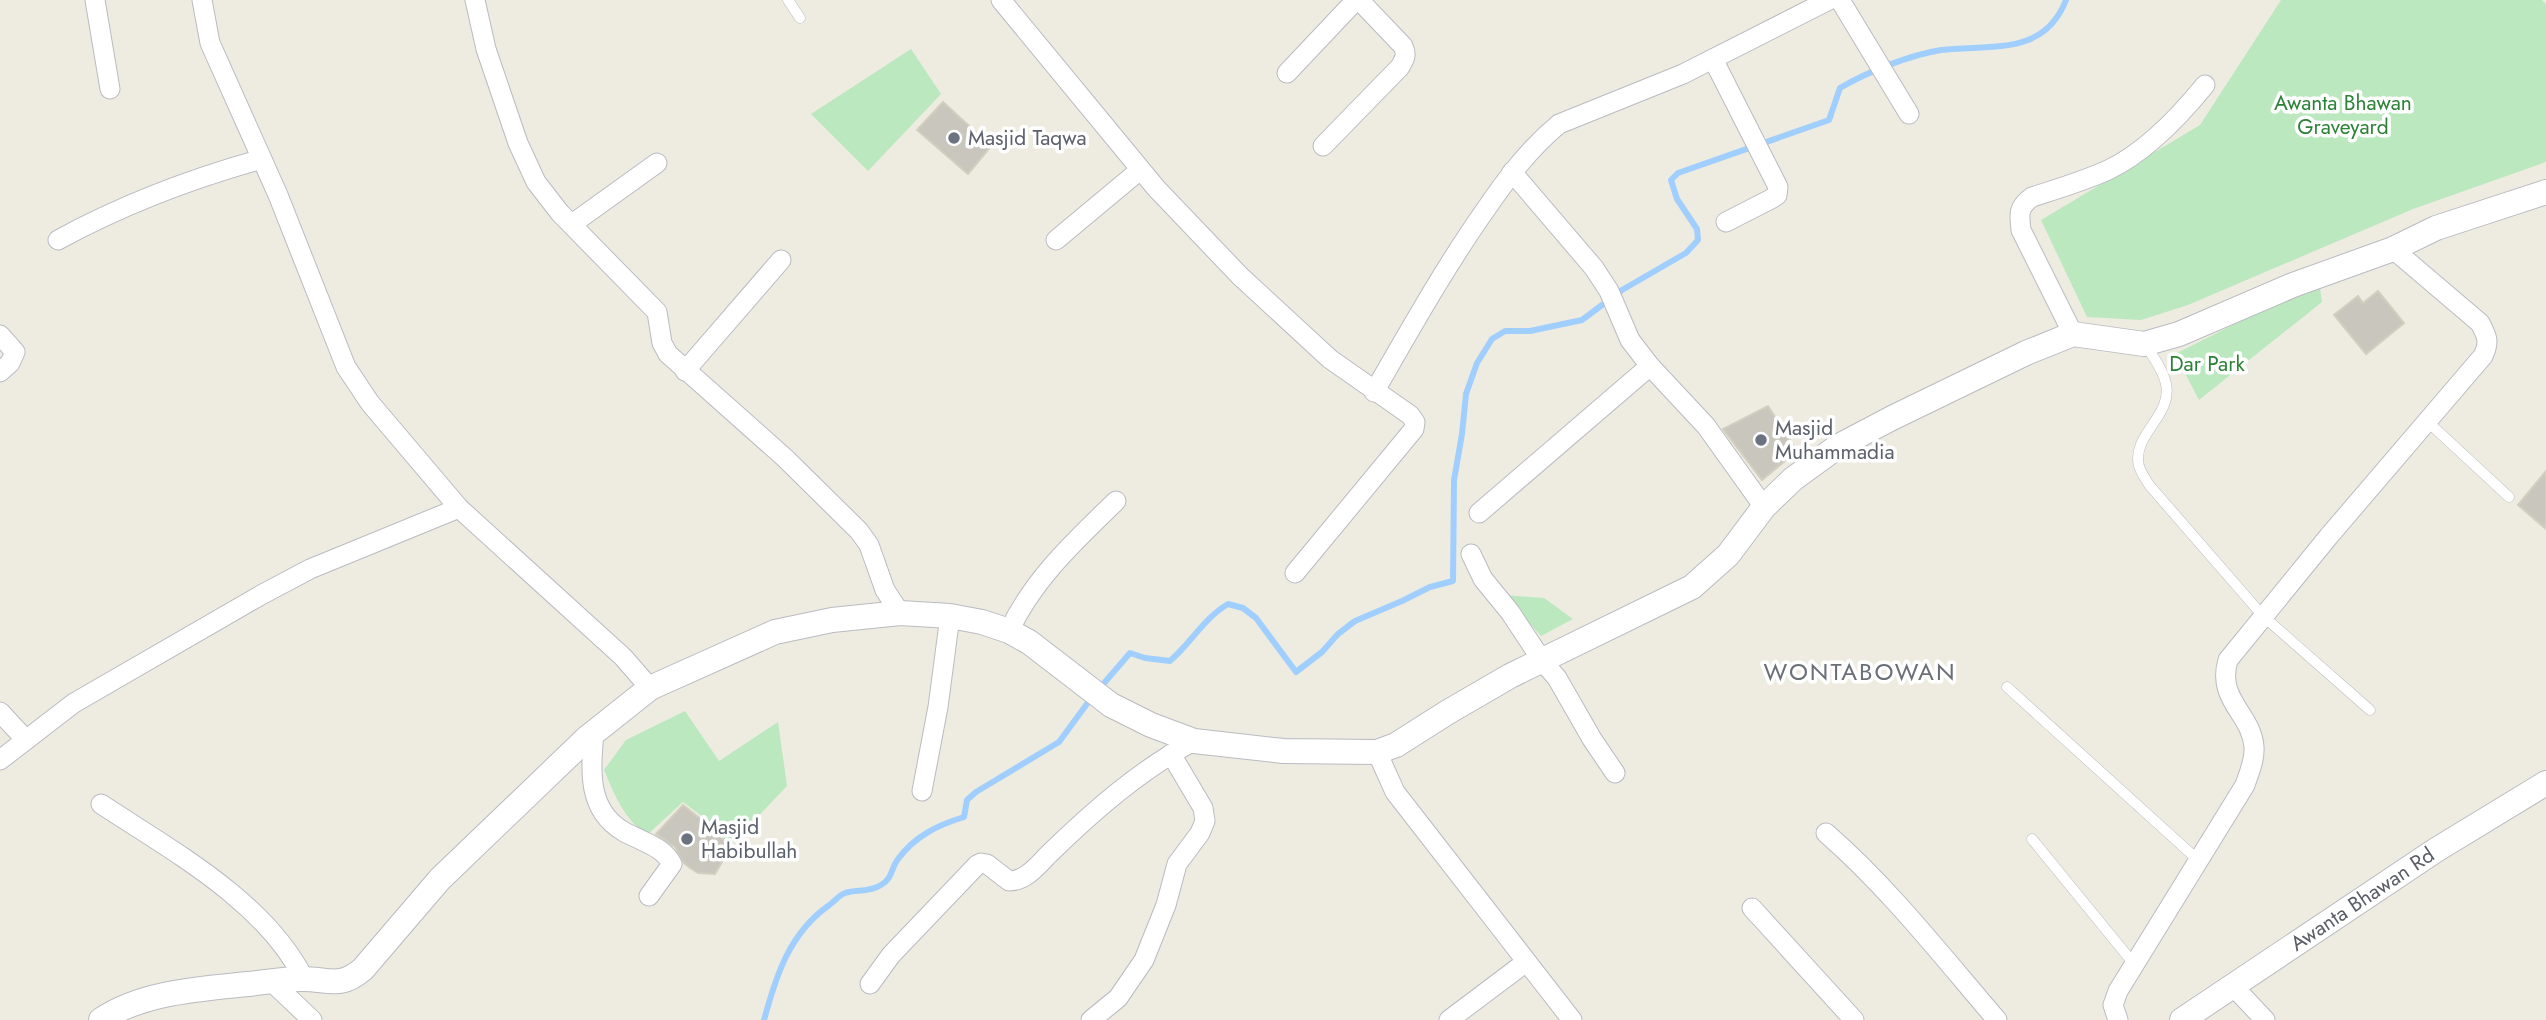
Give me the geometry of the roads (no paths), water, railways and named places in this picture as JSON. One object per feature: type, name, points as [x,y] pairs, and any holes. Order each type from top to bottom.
[{"type":"street","points":[[95,0],[110,89]]},
{"type":"street","points":[[202,0],[210,43],[262,159],[346,367],[370,403],[459,508],[623,657],[650,688]]},
{"type":"street","points":[[475,0],[486,49],[518,143],[536,182],[657,313],[662,343],[668,354],[785,458],[859,531],[869,545],[885,590],[900,613]]},
{"type":"street","points":[[1001,0],[1140,170],[1190,225],[1330,359],[1410,415],[1415,422],[1414,429],[1295,573]]},
{"type":"street","points":[[1287,73],[1358,0],[1403,46],[1406,54],[1400,67],[1322,146]]},
{"type":"street","points":[[1374,392],[1438,282],[1512,172],[1525,155],[1559,124],[1641,92],[1713,59],[1829,0]]},
{"type":"street","points":[[1840,0],[1909,114]]},
{"type":"street","points":[[1713,59],[1778,187],[1777,195],[1726,222]]},
{"type":"street","points":[[2073,334],[2021,230],[2019,213],[2023,204],[2032,197],[2110,169],[2141,148],[2185,110],[2205,85]]},
{"type":"street","points":[[58,240],[137,201],[197,177],[262,159]]},
{"type":"street","points":[[572,224],[657,163]]},
{"type":"street","points":[[1056,240],[1140,170]]},
{"type":"street","points":[[1512,172],[1594,268],[1630,340],[1650,366],[1706,426],[1765,507]]},
{"type":"street","points":[[102,1020],[108,1015],[151,998],[209,988],[303,979],[336,983],[352,979],[440,879],[594,732],[650,688],[775,632],[832,620],[900,613],[950,616],[1009,631],[1029,642],[1096,694],[1151,725],[1194,741],[1283,751],[1377,752],[1396,746],[1510,676],[1692,587],[1728,555],[1765,507],[1793,479],[1837,447],[2014,359],[2073,334],[2144,344],[2179,334],[2293,285],[2393,249],[2436,228],[2546,192]]},
{"type":"street","points":[[2118,1020],[2113,1005],[2118,991],[2245,785],[2251,768],[2254,746],[2225,685],[2224,673],[2228,660],[2483,356],[2487,346],[2487,336],[2480,323],[2393,249]]},
{"type":"street","points":[[685,371],[781,260]]},
{"type":"street","points":[[0,335],[15,352],[10,363],[0,372]]},
{"type":"street","points":[[1479,513],[1650,366]]},
{"type":"street","points":[[1009,631],[1019,609],[1049,567],[1116,501]]},
{"type":"street","points":[[0,760],[74,703],[287,581],[459,508]]},
{"type":"street","points":[[1471,554],[1483,579],[1557,678],[1615,773]]},
{"type":"street","points":[[922,791],[950,616]]},
{"type":"street","points":[[0,712],[26,740]]},
{"type":"street","points":[[594,732],[590,771],[594,794],[602,811],[611,822],[657,849],[669,858],[672,864],[649,895]]},
{"type":"street","points":[[870,984],[891,955],[977,865],[987,864],[1009,881],[1024,878],[1078,825],[1171,754],[1194,741]]},
{"type":"street","points":[[1377,752],[1395,792],[1572,1020]]},
{"type":"street","points":[[1091,1020],[1118,998],[1144,960],[1166,905],[1177,864],[1200,833],[1205,821],[1203,808],[1171,754]]},
{"type":"street","name":"Awanta Bhawan Rd","points":[[2182,1020],[2436,850],[2546,783]]},
{"type":"street","points":[[101,804],[225,888],[274,935],[294,959],[303,979]]},
{"type":"street","points":[[1826,833],[1861,864],[1893,898],[1997,1020]]},
{"type":"street","points":[[1752,908],[1853,1020]]},
{"type":"street","points":[[1450,1020],[1526,962]]},
{"type":"street","points":[[272,982],[312,1020]]},
{"type":"street","points":[[2232,985],[2265,1020]]},
{"type":"lane","points":[[788,0],[800,18]]},
{"type":"lane","points":[[2144,344],[2157,362],[2166,384],[2167,401],[2161,415],[2146,434],[2139,452],[2139,466],[2150,486],[2173,516],[2263,616],[2370,710]]},
{"type":"lane","points":[[2427,421],[2509,497]]},
{"type":"lane","points":[[2007,687],[2198,860]]},
{"type":"lane","points":[[2032,839],[2134,964]]},
{"type":"waterway","points":[[1099,689],[1130,653],[1170,661],[1212,616],[1228,604],[1243,608],[1256,618],[1296,672],[1355,621],[1430,587],[1453,581],[1454,480],[1466,394],[1477,363],[1492,339],[1505,331],[1530,331],[1582,320],[1622,290],[1686,253],[1698,240],[1697,229],[1677,199],[1671,180],[1678,173],[1829,120],[1840,88],[1889,65],[1941,50],[1996,47],[2030,39],[2044,31],[2056,18],[2066,0]]},
{"type":"waterway","points":[[764,1020],[786,957],[803,929],[815,917],[843,894],[871,889],[885,882],[898,859],[919,838],[964,817],[967,800],[976,792],[1059,742],[1092,697]]},
{"type":"place","name":"Masjid Taqwa","points":[[954,138]]},
{"type":"place","name":"Masjid Muhammadia","points":[[1761,440]]},
{"type":"place","name":"Masjid Habibullah","points":[[687,839]]},
{"type":"district","name":"WONTABOWAN","points":[[1860,671]]},
{"type":"park label","name":"Awanta Bhawan Graveyard","points":[[2343,115]]},
{"type":"park label","name":"Dar Park","points":[[2207,364]]}]
